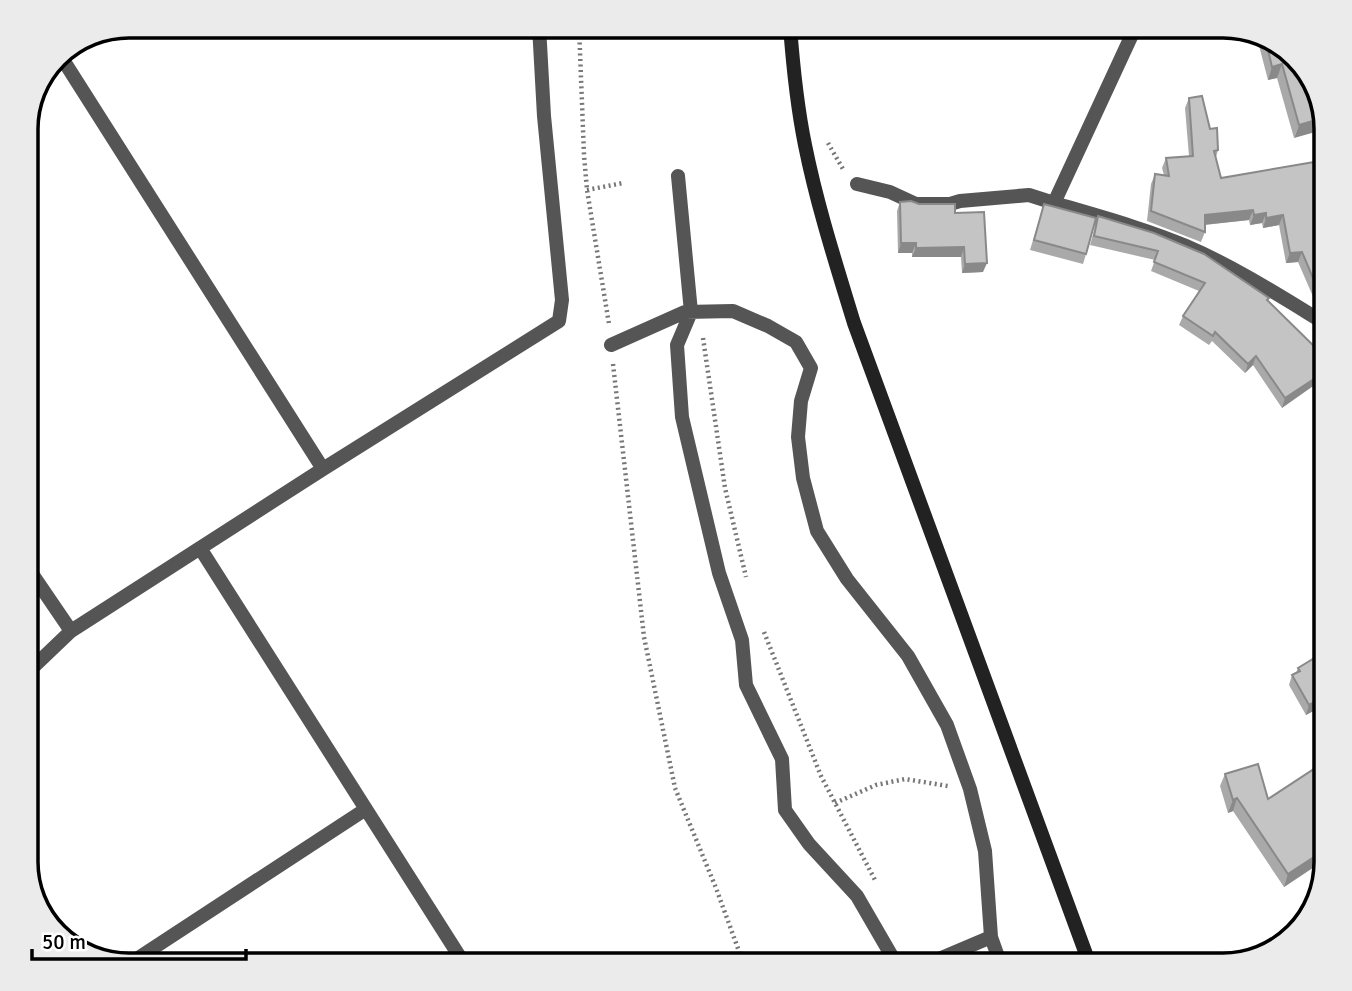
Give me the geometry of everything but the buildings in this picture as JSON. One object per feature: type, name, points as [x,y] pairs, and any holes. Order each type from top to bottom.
[{"type":"street","points":[[39,662],[71,631],[559,321],[562,300],[544,116],[540,38]]},
{"type":"street","points":[[791,38],[806,152],[825,231],[854,323],[1086,953]]},
{"type":"street","points":[[1054,203],[1130,38]]},
{"type":"street","points":[[66,65],[323,469]]},
{"type":"street","points":[[678,176],[695,312],[677,345],[682,417],[719,573],[742,640],[746,685],[782,759],[785,810],[809,844],[857,897],[890,953]]},
{"type":"street","points":[[856,184],[890,191],[916,204],[950,204],[1029,195],[1144,229],[1187,246],[1227,265],[1314,317]]},
{"type":"street","points":[[611,345],[685,312],[733,311],[796,342],[811,368],[801,401],[798,437],[803,478],[817,531],[847,579],[908,656],[947,725],[970,789],[985,851],[991,937],[997,953]]},
{"type":"street","points":[[200,548],[457,953]]},
{"type":"street","points":[[39,584],[71,631]]},
{"type":"street","points":[[146,953],[366,809]]},
{"type":"street","points":[[953,953],[991,937]]},
{"type":"path","points":[[579,38],[587,190],[611,345],[644,637],[675,788],[740,953]]},
{"type":"path","points":[[826,139],[850,181],[856,184]]},
{"type":"path","points":[[587,190],[623,183]]},
{"type":"path","points":[[695,312],[725,488],[746,579]]},
{"type":"path","points":[[763,629],[821,776],[876,883]]},
{"type":"path","points":[[835,803],[876,785],[905,779],[970,789]]}]
